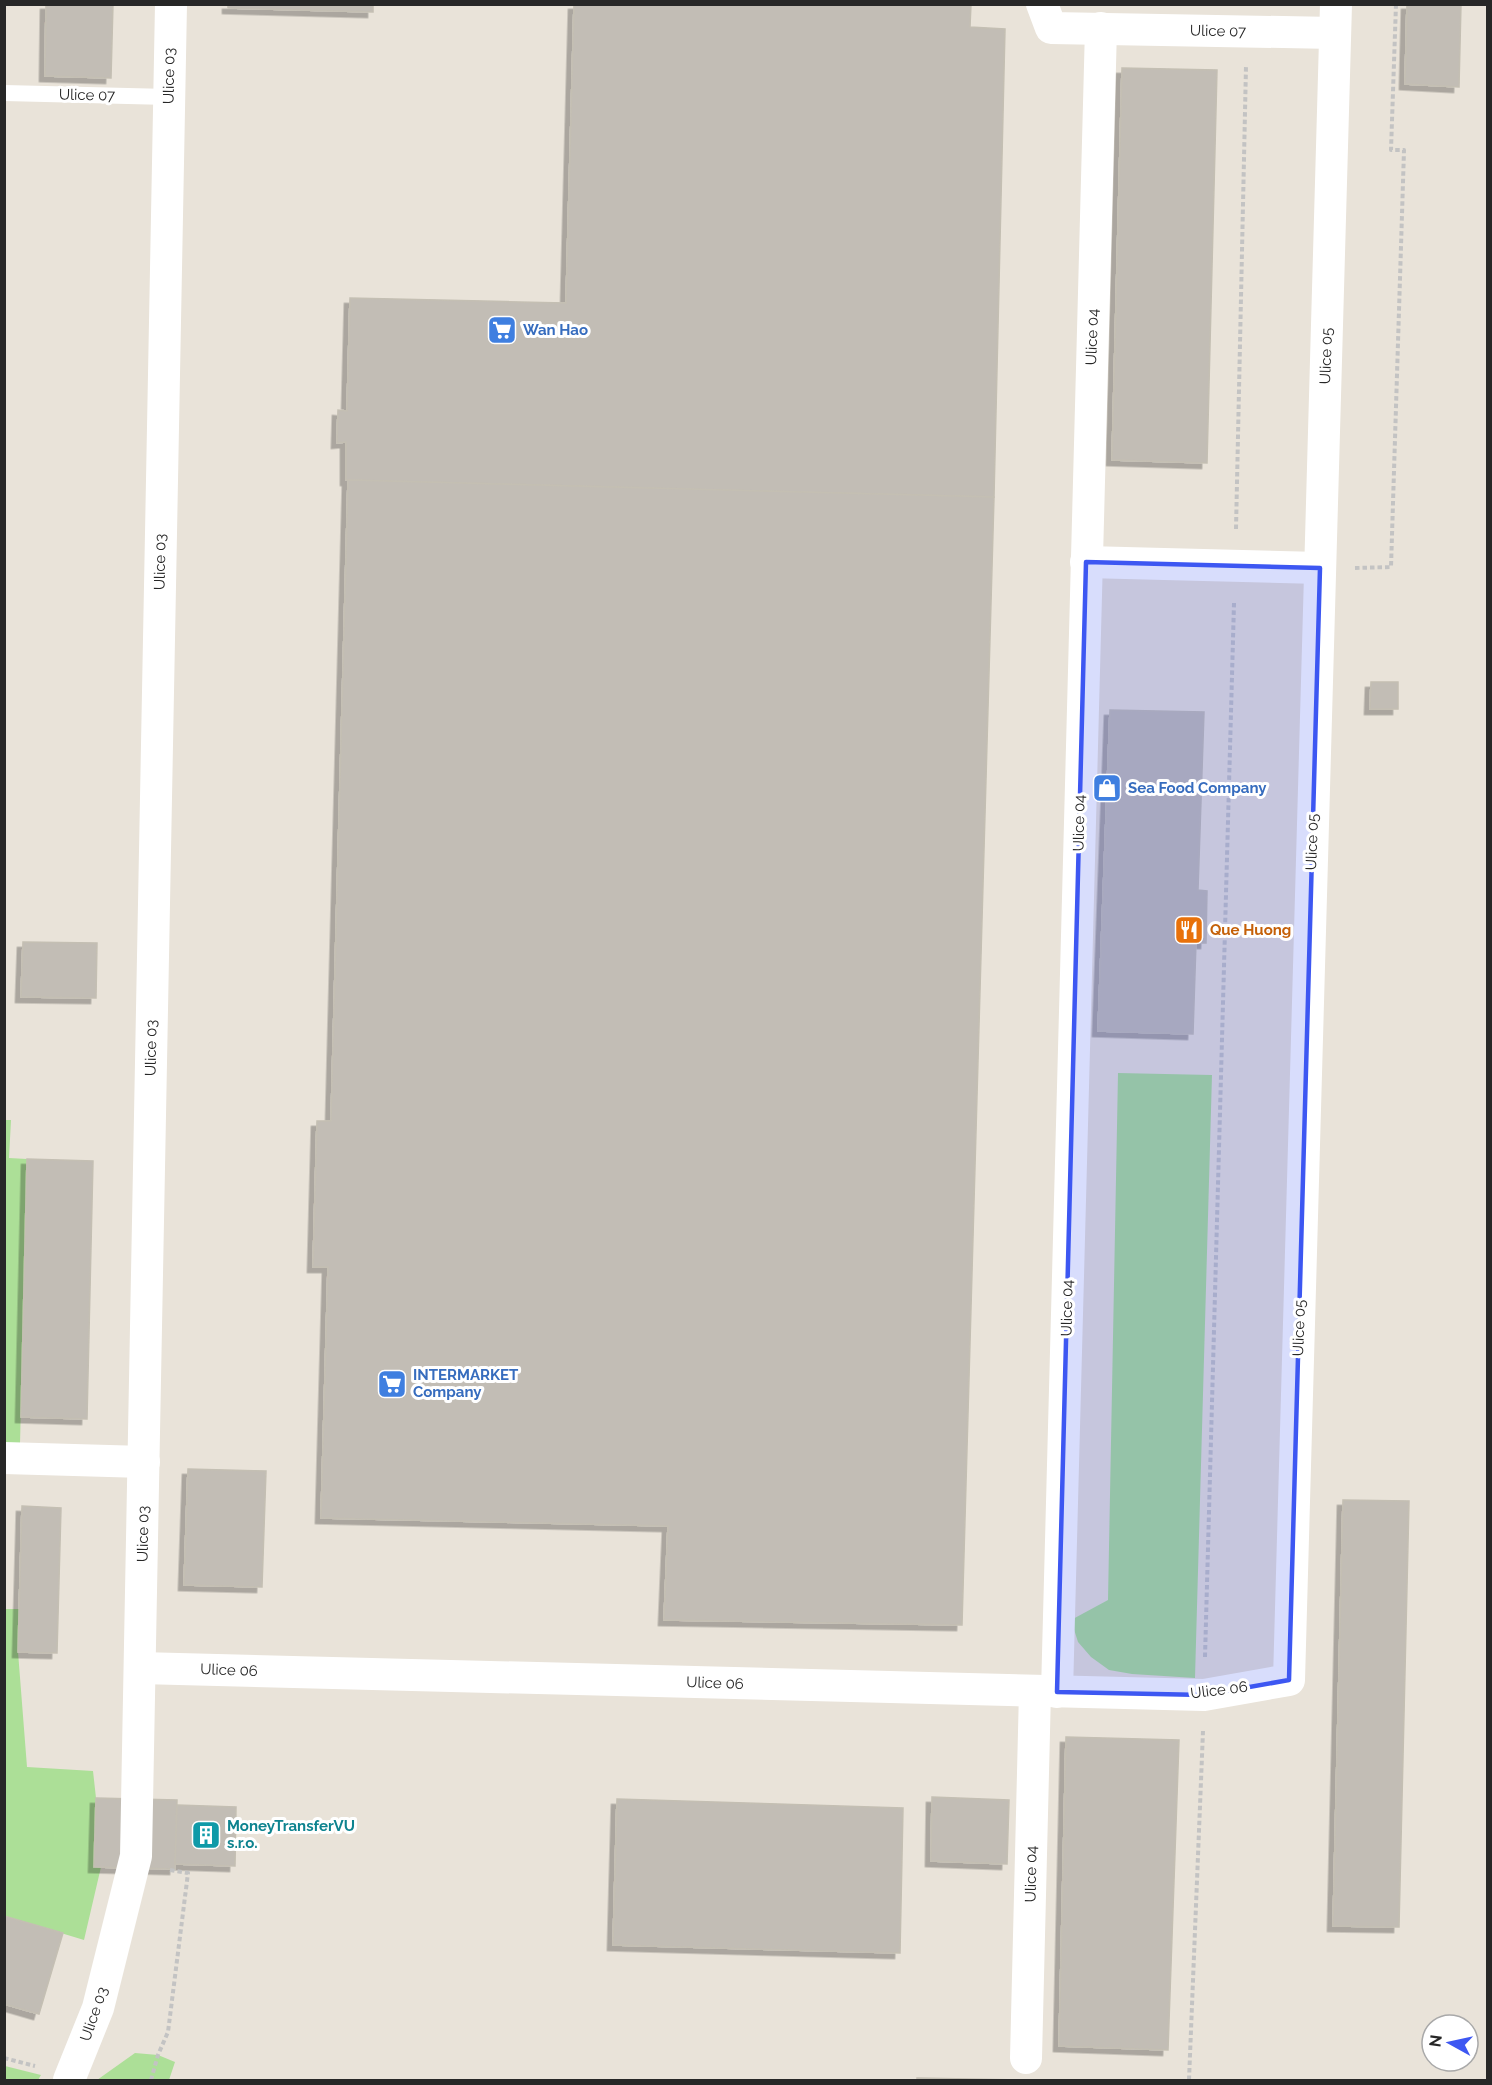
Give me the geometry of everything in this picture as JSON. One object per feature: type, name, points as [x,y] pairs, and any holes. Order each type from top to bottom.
[{"type":"street","name":"Ulice 03","points":[[69,2080],[98,2008],[136,1856],[171,4]]},
{"type":"street","points":[[1042,4],[1051,28],[1101,28]]},
{"type":"street","name":"Ulice 07","points":[[1101,28],[1335,19]]},
{"type":"street","name":"Ulice 05","points":[[1289,1680],[1335,19]]},
{"type":"street","name":"Ulice 04","points":[[1026,2058],[1046,1691],[1086,562],[1101,28]]},
{"type":"street","points":[[1086,562],[1320,568]]},
{"type":"street","points":[[4,1458],[144,1461]]},
{"type":"street","name":"Ulice 06","points":[[140,1668],[1204,1695],[1289,1680]]},
{"type":"lane","name":"Ulice 07","points":[[4,93],[169,97]]},
{"type":"path","points":[[1320,568],[1391,567],[1404,150],[1391,150],[1396,4]]},
{"type":"path","points":[[1189,2080],[1204,1695],[1235,566],[1246,58]]},
{"type":"highlighted area","points":[[1086,562],[1320,568],[1289,1680],[1204,1695],[1057,1692]]},
{"type":"green space","points":[[1118,1073],[1212,1075],[1195,1678],[1132,1674],[1109,1670],[1091,1657],[1078,1642],[1071,1620],[1108,1600]]},
{"type":"green space","points":[[5,1120],[11,1120],[9,1158],[27,1159],[20,1444],[5,1444]]},
{"type":"green space","points":[[5,1609],[19,1609],[18,1652],[27,1767],[93,1771],[96,1798],[94,1866],[101,1867],[84,1940],[5,1916]]},
{"type":"green space","points":[[135,2053],[158,2055],[175,2062],[169,2080],[97,2080]]},
{"type":"green space","points":[[5,2066],[41,2075],[38,2080],[5,2080]]},
{"type":"building","points":[[46,4],[113,4],[111,78],[45,76]]},
{"type":"building","points":[[228,4],[373,4],[373,12],[228,8]]},
{"type":"building","points":[[574,4],[971,4],[970,27],[1005,29],[994,497],[346,480],[346,442],[337,443],[338,410],[347,411],[350,298],[566,303]]},
{"type":"building","points":[[1407,4],[1461,4],[1459,87],[1405,84]]},
{"type":"building","points":[[1122,68],[1217,70],[1207,463],[1112,460]]},
{"type":"building","points":[[348,480],[994,497],[962,1625],[664,1620],[668,1526],[321,1518],[328,1267],[313,1267],[317,1121],[331,1121]]},
{"type":"building","points":[[1371,682],[1398,682],[1398,709],[1370,709]]},
{"type":"building","points":[[1110,710],[1204,712],[1198,890],[1207,891],[1206,943],[1196,943],[1193,1034],[1098,1031]]},
{"type":"building","points":[[23,942],[97,943],[96,998],[21,997]]},
{"type":"building","points":[[27,1159],[93,1161],[87,1419],[21,1417]]},
{"type":"building","points":[[188,1469],[266,1471],[262,1587],[184,1585]]},
{"type":"building","points":[[1343,1500],[1409,1501],[1399,1927],[1333,1926]]},
{"type":"building","points":[[22,1506],[61,1508],[57,1653],[18,1652]]},
{"type":"building","points":[[1066,1737],[1179,1740],[1168,2050],[1059,2046]]},
{"type":"building","points":[[932,1797],[1009,1800],[1007,1864],[931,1861]]},
{"type":"building","points":[[96,1798],[177,1800],[175,1869],[94,1867]]},
{"type":"building","points":[[617,1799],[903,1808],[900,1953],[613,1945]]},
{"type":"building","name":"MoneyTransferVU s.r.o.","points":[[177,1805],[236,1807],[235,1866],[175,1864]]},
{"type":"building","points":[[4,1916],[63,1933],[39,2014],[4,2004]]},
{"type":"building","points":[[917,2078],[1021,2080],[917,2080]]},
{"type":"place","name":"Wan Hao","points":[[502,330]]},
{"type":"place","name":"Sea Food Company","points":[[1107,788]]},
{"type":"place","name":"Que Huong","points":[[1189,930]]},
{"type":"place","name":"INTERMARKET Company","points":[[392,1384]]},
{"type":"place","name":"MoneyTransferVU s.r.o.","points":[[206,1835]]}]
